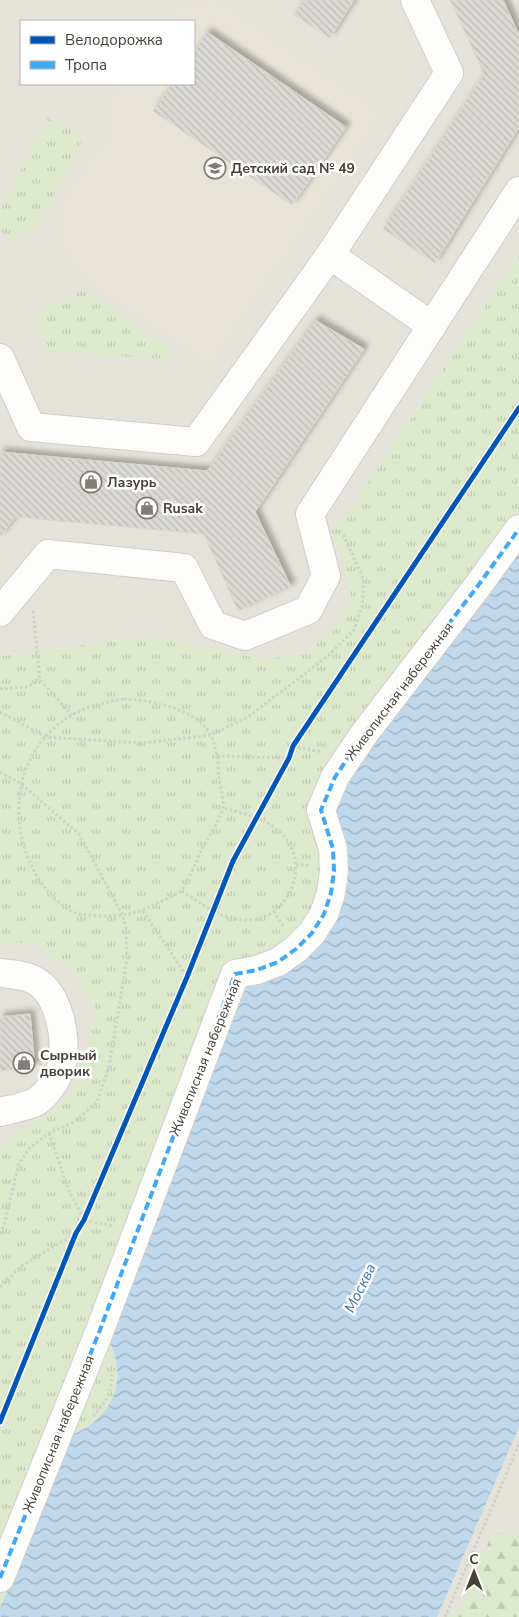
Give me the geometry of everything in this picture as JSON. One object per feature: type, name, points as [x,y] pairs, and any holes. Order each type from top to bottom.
[{"type":"street","points":[[0,358],[31,427],[196,442],[330,256],[449,73],[415,0]]},
{"type":"street","points":[[0,612],[48,554],[184,568],[213,625],[245,636],[308,610],[326,576],[310,514],[519,191]]},
{"type":"street","points":[[330,256],[432,326]]},
{"type":"street","name":"Живописная набережная","points":[[0,1578],[98,1335],[235,974],[257,970],[278,962],[296,949],[312,933],[324,914],[331,893],[334,871],[333,849],[321,810],[335,777],[364,734],[478,587],[519,529]]},
{"type":"street","points":[[0,973],[15,974],[35,980],[52,997],[60,1017],[64,1039],[62,1064],[53,1083],[39,1100],[0,1112]]},
{"type":"path","points":[[0,712],[46,737],[142,743],[211,735],[248,717],[328,656],[354,630],[362,606],[364,580],[354,554],[340,529]]},
{"type":"path","points":[[30,576],[40,680],[72,715]]},
{"type":"path","points":[[0,689],[26,686],[40,680]]},
{"type":"path","points":[[124,699],[145,700],[166,705],[185,713],[202,725],[211,735],[217,756],[223,808],[182,891],[143,911],[123,916],[98,916],[75,913],[58,902],[43,887],[22,850],[17,830],[16,809],[20,783],[25,768],[35,749],[46,737],[72,715],[83,709],[103,702],[124,699]]},
{"type":"path","points":[[217,756],[289,758]]},
{"type":"path","points":[[0,772],[20,783],[79,834],[123,916],[128,959],[109,1067],[97,1102],[74,1122],[49,1133],[30,1148],[19,1164],[0,1235]]},
{"type":"path","points":[[182,891],[214,912],[236,919],[249,920],[262,917],[274,911],[284,902],[291,891],[295,879],[296,865],[294,852],[287,840],[278,830],[255,816],[223,808]]},
{"type":"path","points":[[143,911],[187,978]]},
{"type":"path","points":[[49,1133],[68,1188],[84,1220]]},
{"type":"path","points":[[0,1287],[20,1267],[76,1233]]},
{"type":"path","points":[[445,1617],[519,1444]]},
{"type":"shaded area","points":[[0,0],[519,0],[519,255],[354,504],[332,531],[345,565],[351,595],[339,625],[308,651],[267,660],[148,636],[0,656]]},
{"type":"shaded area","name":"Детский сад № 49","points":[[217,2],[381,113],[210,364],[78,274],[63,243],[62,205],[112,131],[106,107],[120,85],[195,85],[195,20],[165,20],[176,3]]},
{"type":"shaded area","points":[[0,943],[36,943],[79,978],[96,1010],[73,1087],[52,1114],[6,1140],[0,1154]]},
{"type":"shaded area","points":[[519,1427],[519,1617],[437,1617],[484,1506]]},
{"type":"green space","points":[[47,118],[84,137],[36,229],[9,242],[0,228],[0,211]]},
{"type":"green space","points":[[519,255],[519,552],[334,810],[347,853],[348,879],[334,923],[106,1335],[117,1366],[117,1381],[114,1395],[98,1419],[69,1436],[0,1608],[0,1154],[6,1140],[52,1114],[73,1087],[96,1010],[79,978],[36,943],[0,943],[0,656],[148,636],[267,660],[308,651],[339,625],[351,595],[345,565],[331,531],[354,504]]},
{"type":"green space","points":[[86,289],[172,352],[163,359],[48,351],[34,313]]},
{"type":"green space","points":[[519,1533],[519,1617],[447,1617],[466,1605],[470,1567],[485,1553],[491,1534]]},
{"type":"water","name":"Москва","points":[[519,552],[519,1427],[437,1617],[0,1617],[0,1608],[69,1436],[98,1419],[114,1395],[117,1381],[117,1366],[106,1335],[250,979],[334,923],[343,903],[348,882],[348,858],[345,836],[334,810],[368,751]]},
{"type":"building","points":[[304,0],[354,0],[330,38],[294,15]]},
{"type":"building","points":[[450,0],[503,0],[519,35],[519,127],[435,263],[383,229],[484,74]]},
{"type":"building","points":[[207,32],[346,127],[292,205],[153,111],[171,85],[195,85],[195,50]]},
{"type":"building","points":[[315,320],[364,349],[255,512],[291,587],[238,611],[204,534],[15,517],[0,537],[0,452],[207,471]]},
{"type":"building","points":[[30,1014],[35,1067],[0,1071],[0,1017]]},
{"type":"marked path","points":[[0,1578],[98,1335],[235,974],[257,970],[278,962],[296,949],[312,933],[324,914],[331,893],[334,871],[333,849],[321,810],[335,777],[364,734],[519,529]]},
{"type":"cycle path","points":[[0,1422],[76,1233],[84,1220],[187,977],[233,861],[289,758],[293,746],[519,408]]},
{"type":"place","name":"Детский сад № 49","points":[[215,168]]},
{"type":"place","name":"Лазурь","points":[[91,482]]},
{"type":"place","name":"Rusak","points":[[147,508]]},
{"type":"place","name":"Сырный дворик","points":[[24,1063]]}]
